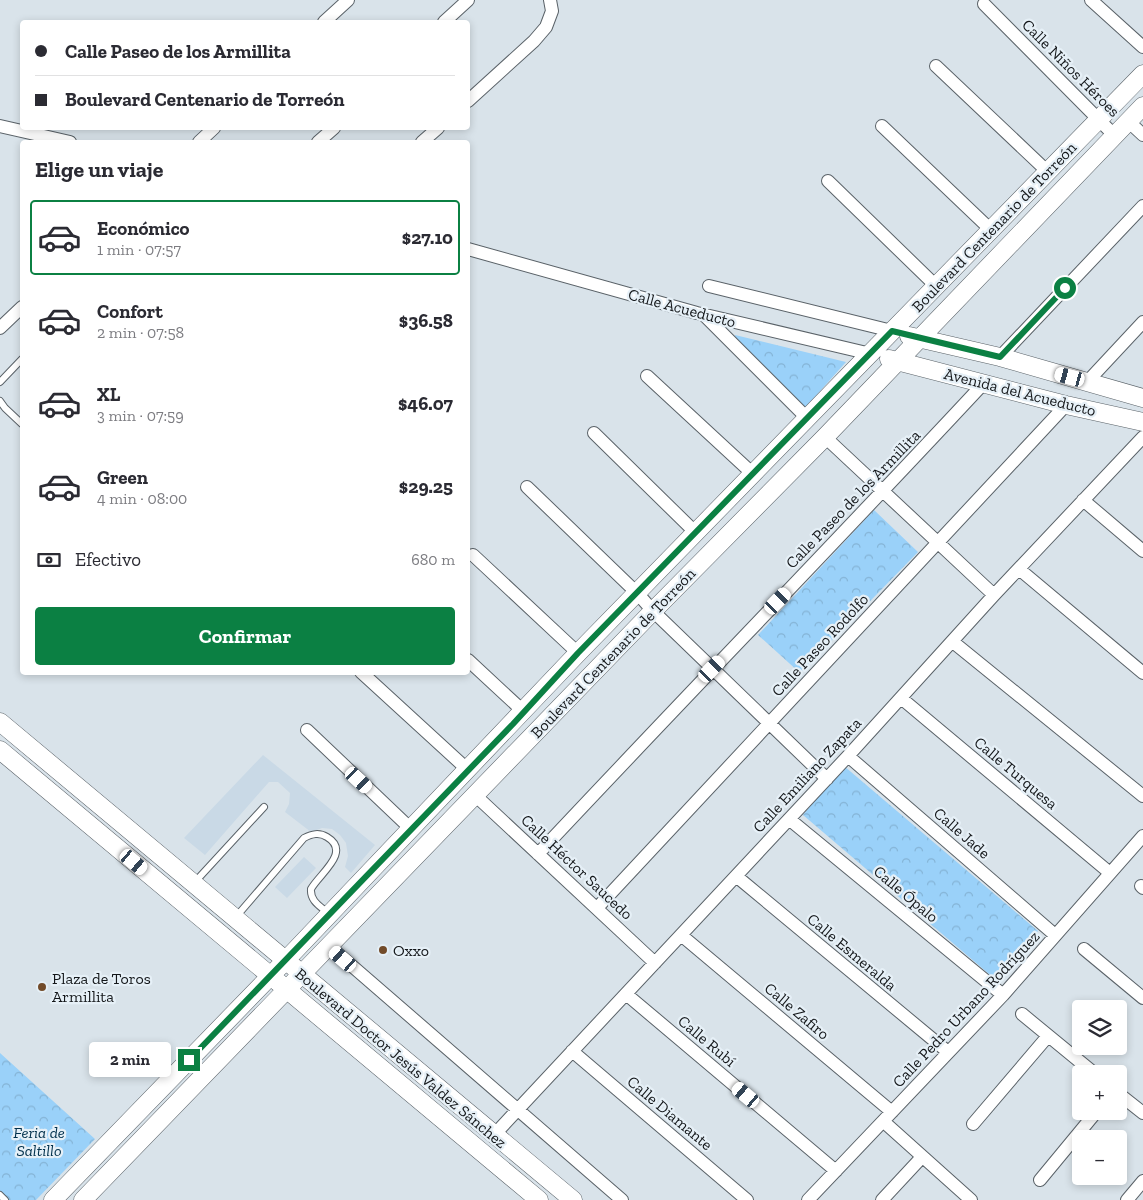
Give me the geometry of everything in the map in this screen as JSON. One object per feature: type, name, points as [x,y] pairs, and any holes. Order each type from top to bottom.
[{"type":"street","points":[[326,20],[348,0]]},
{"type":"street","points":[[446,20],[468,0]]},
{"type":"street","points":[[470,99],[546,27],[552,11],[550,0]]},
{"type":"street","points":[[1091,0],[1143,47]]},
{"type":"street","name":"Calle Niños Héroes","points":[[984,4],[1114,135]]},
{"type":"street","points":[[936,66],[1048,172]]},
{"type":"street","name":"Boulevard Centenario de Torreón","points":[[83,1200],[476,796],[645,602],[696,533],[1143,74]]},
{"type":"street","name":"Boulevard Centenario de Torreón","points":[[53,1200],[524,712],[578,653],[645,602],[825,437],[1143,106]]},
{"type":"street","name":"Calle Niños Héroes","points":[[1128,121],[1143,135]]},
{"type":"street","points":[[0,126],[61,140]]},
{"type":"street","points":[[882,126],[991,230]]},
{"type":"street","points":[[200,140],[212,130]]},
{"type":"street","points":[[320,140],[332,130]]},
{"type":"street","points":[[424,140],[436,130]]},
{"type":"street","points":[[828,181],[936,286]]},
{"type":"street","points":[[1000,357],[1143,206]]},
{"type":"street","name":"Calle Acueducto","points":[[470,250],[703,314],[898,361]]},
{"type":"street","name":"Calle Acueducto","points":[[709,286],[918,339]]},
{"type":"street","points":[[0,328],[20,309]]},
{"type":"street","points":[[703,314],[807,418]]},
{"type":"street","points":[[1088,382],[1143,322]]},
{"type":"street","name":"Avenida del Acueducto","points":[[918,339],[1000,357],[1143,398]]},
{"type":"street","name":"Avenida del Acueducto","points":[[898,361],[1066,405],[1143,422]]},
{"type":"street","points":[[645,602],[749,492],[749,478],[647,376]]},
{"type":"street","name":"Calle Paseo de los Armillita","points":[[538,854],[984,383]]},
{"type":"street","name":"Calle Paseo Rodolfo","points":[[597,908],[1066,405]]},
{"type":"street","points":[[594,433],[696,533]]},
{"type":"street","points":[[825,437],[994,595]]},
{"type":"street","name":"Calle Emiliano Zapata","points":[[494,1135],[790,819],[994,595],[1143,437]]},
{"type":"street","points":[[527,487],[827,779]]},
{"type":"street","points":[[1083,500],[1143,552]]},
{"type":"street","points":[[473,555],[578,653]]},
{"type":"street","points":[[1019,569],[1143,673]]},
{"type":"street","points":[[953,642],[1143,796]]},
{"type":"street","points":[[470,662],[524,712]]},
{"type":"street","points":[[364,675],[468,770]]},
{"type":"street","name":"Calle Turquesa","points":[[901,698],[1110,873]]},
{"type":"street","name":"Boulevard Doctor Jesús Valdez Sánchez","points":[[0,722],[573,1200]]},
{"type":"street","points":[[306,730],[411,829]]},
{"type":"street","name":"Boulevard Doctor Jesús Valdez Sánchez","points":[[0,750],[539,1200]]},
{"type":"street","name":"Calle Jade","points":[[848,756],[1055,936]]},
{"type":"street","name":"Calle Héctor Saucedo","points":[[476,796],[656,962]]},
{"type":"street","name":"Calle Ópalo","points":[[790,819],[1003,995]]},
{"type":"street","name":"Calle Pedro Urbano Rodríguez","points":[[808,1200],[1003,995],[1143,836]]},
{"type":"street","name":"Calle Esmeralda","points":[[736,876],[948,1052]]},
{"type":"street","name":"Calle Zafiro","points":[[681,935],[888,1117],[922,1157],[970,1200]]},
{"type":"street","points":[[329,946],[517,1111],[622,1200]]},
{"type":"street","points":[[1084,949],[1143,998]]},
{"type":"street","name":"Calle Rubí","points":[[626,994],[836,1170]]},
{"type":"street","points":[[1022,1014],[1084,1065]]},
{"type":"street","points":[[973,1124],[1048,1036]]},
{"type":"street","name":"Calle Diamante","points":[[572,1051],[747,1200]]},
{"type":"street","points":[[1127,1100],[1143,1113]]},
{"type":"street","points":[[1040,1180],[1090,1120]]},
{"type":"street","points":[[882,1200],[922,1157]]},
{"type":"street","points":[[1127,1200],[1143,1181]]},
{"type":"lane","points":[[0,382],[20,361]]},
{"type":"lane","points":[[0,401],[4,408],[20,422]]},
{"type":"lane","points":[[193,884],[264,807]]},
{"type":"lane","points":[[234,918],[304,838],[317,834],[329,838],[337,850],[335,857],[314,884],[311,894],[316,904],[330,914]]},
{"type":"lane","points":[[0,1195],[5,1200]]},
{"type":"shaded area","points":[[263,755],[375,845],[351,873],[345,867],[348,856],[346,843],[340,835],[332,829],[322,828],[311,832],[285,812],[289,804],[290,793],[278,782],[269,782],[205,855],[184,838]]},
{"type":"shaded area","points":[[304,857],[316,868],[287,898],[275,887]]},
{"type":"green space","points":[[735,335],[846,362],[804,409],[736,342]]},
{"type":"green space","points":[[874,510],[918,552],[800,673],[758,635]]},
{"type":"green space","points":[[844,766],[1038,931],[996,980],[803,815]]},
{"type":"green space","name":"Feria de Saltillo","points":[[0,1053],[95,1139],[36,1200],[0,1200]]},
{"type":"place","name":"Oxxo","points":[[383,950]]},
{"type":"place","name":"Plaza de Toros Armillita","points":[[42,987]]},
{"type":"route","points":[[189,1060],[513,724],[578,653],[638,594],[892,331],[918,339],[1000,357],[1065,288]]}]
